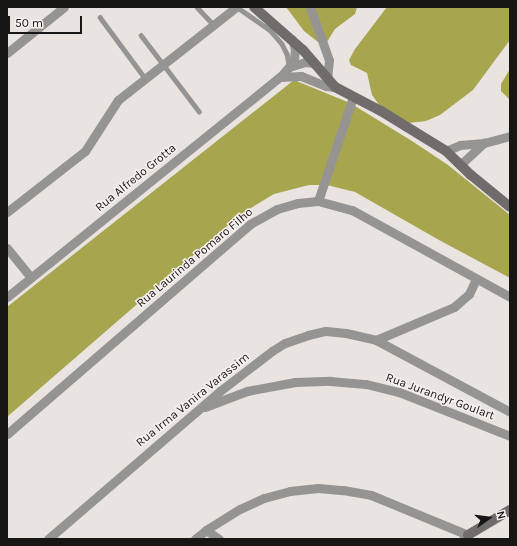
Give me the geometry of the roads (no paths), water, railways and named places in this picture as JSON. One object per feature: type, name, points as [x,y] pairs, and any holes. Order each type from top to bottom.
[{"type":"street","points":[[7,53],[64,7]]},
{"type":"street","points":[[7,212],[84,151],[118,100],[237,7]]},
{"type":"street","points":[[254,7],[303,50],[335,87],[381,111],[446,151],[460,165],[510,207]]},
{"type":"street","points":[[310,7],[329,60],[327,78]]},
{"type":"street","points":[[289,67],[294,59],[295,49],[292,40]]},
{"type":"street","points":[[289,67],[305,62],[314,63]]},
{"type":"street","name":"Rua Alfredo Grotta","points":[[7,297],[280,77],[289,67]]},
{"type":"street","points":[[280,77],[301,76],[322,85],[335,87]]},
{"type":"street","points":[[318,201],[353,97]]},
{"type":"street","points":[[446,151],[460,145],[484,143],[510,136]]},
{"type":"street","points":[[460,165],[484,143]]},
{"type":"street","name":"Rua Laurinda Pomaro Filho","points":[[7,434],[250,224],[277,208],[298,203],[318,201],[352,210],[510,297]]},
{"type":"street","points":[[7,248],[31,278]]},
{"type":"street","points":[[376,340],[454,307],[469,294],[476,279]]},
{"type":"street","name":"Rua Irma Vanira Varassim","points":[[48,539],[197,410],[249,368],[286,342],[326,331],[346,333],[376,340],[510,412]]},
{"type":"street","name":"Rua Jurandyr Goulart","points":[[197,410],[247,391],[295,382],[359,384],[399,392],[510,436]]},
{"type":"street","points":[[195,539],[206,530],[240,509],[264,498],[290,491],[318,488],[343,490],[371,495],[469,538],[510,510]]},
{"type":"street","points":[[206,530],[219,539]]},
{"type":"lane","points":[[197,7],[214,25]]},
{"type":"lane","points":[[237,7],[270,30],[288,54],[289,67]]},
{"type":"lane","points":[[100,17],[145,78]]},
{"type":"lane","points":[[141,35],[199,111]]}]
